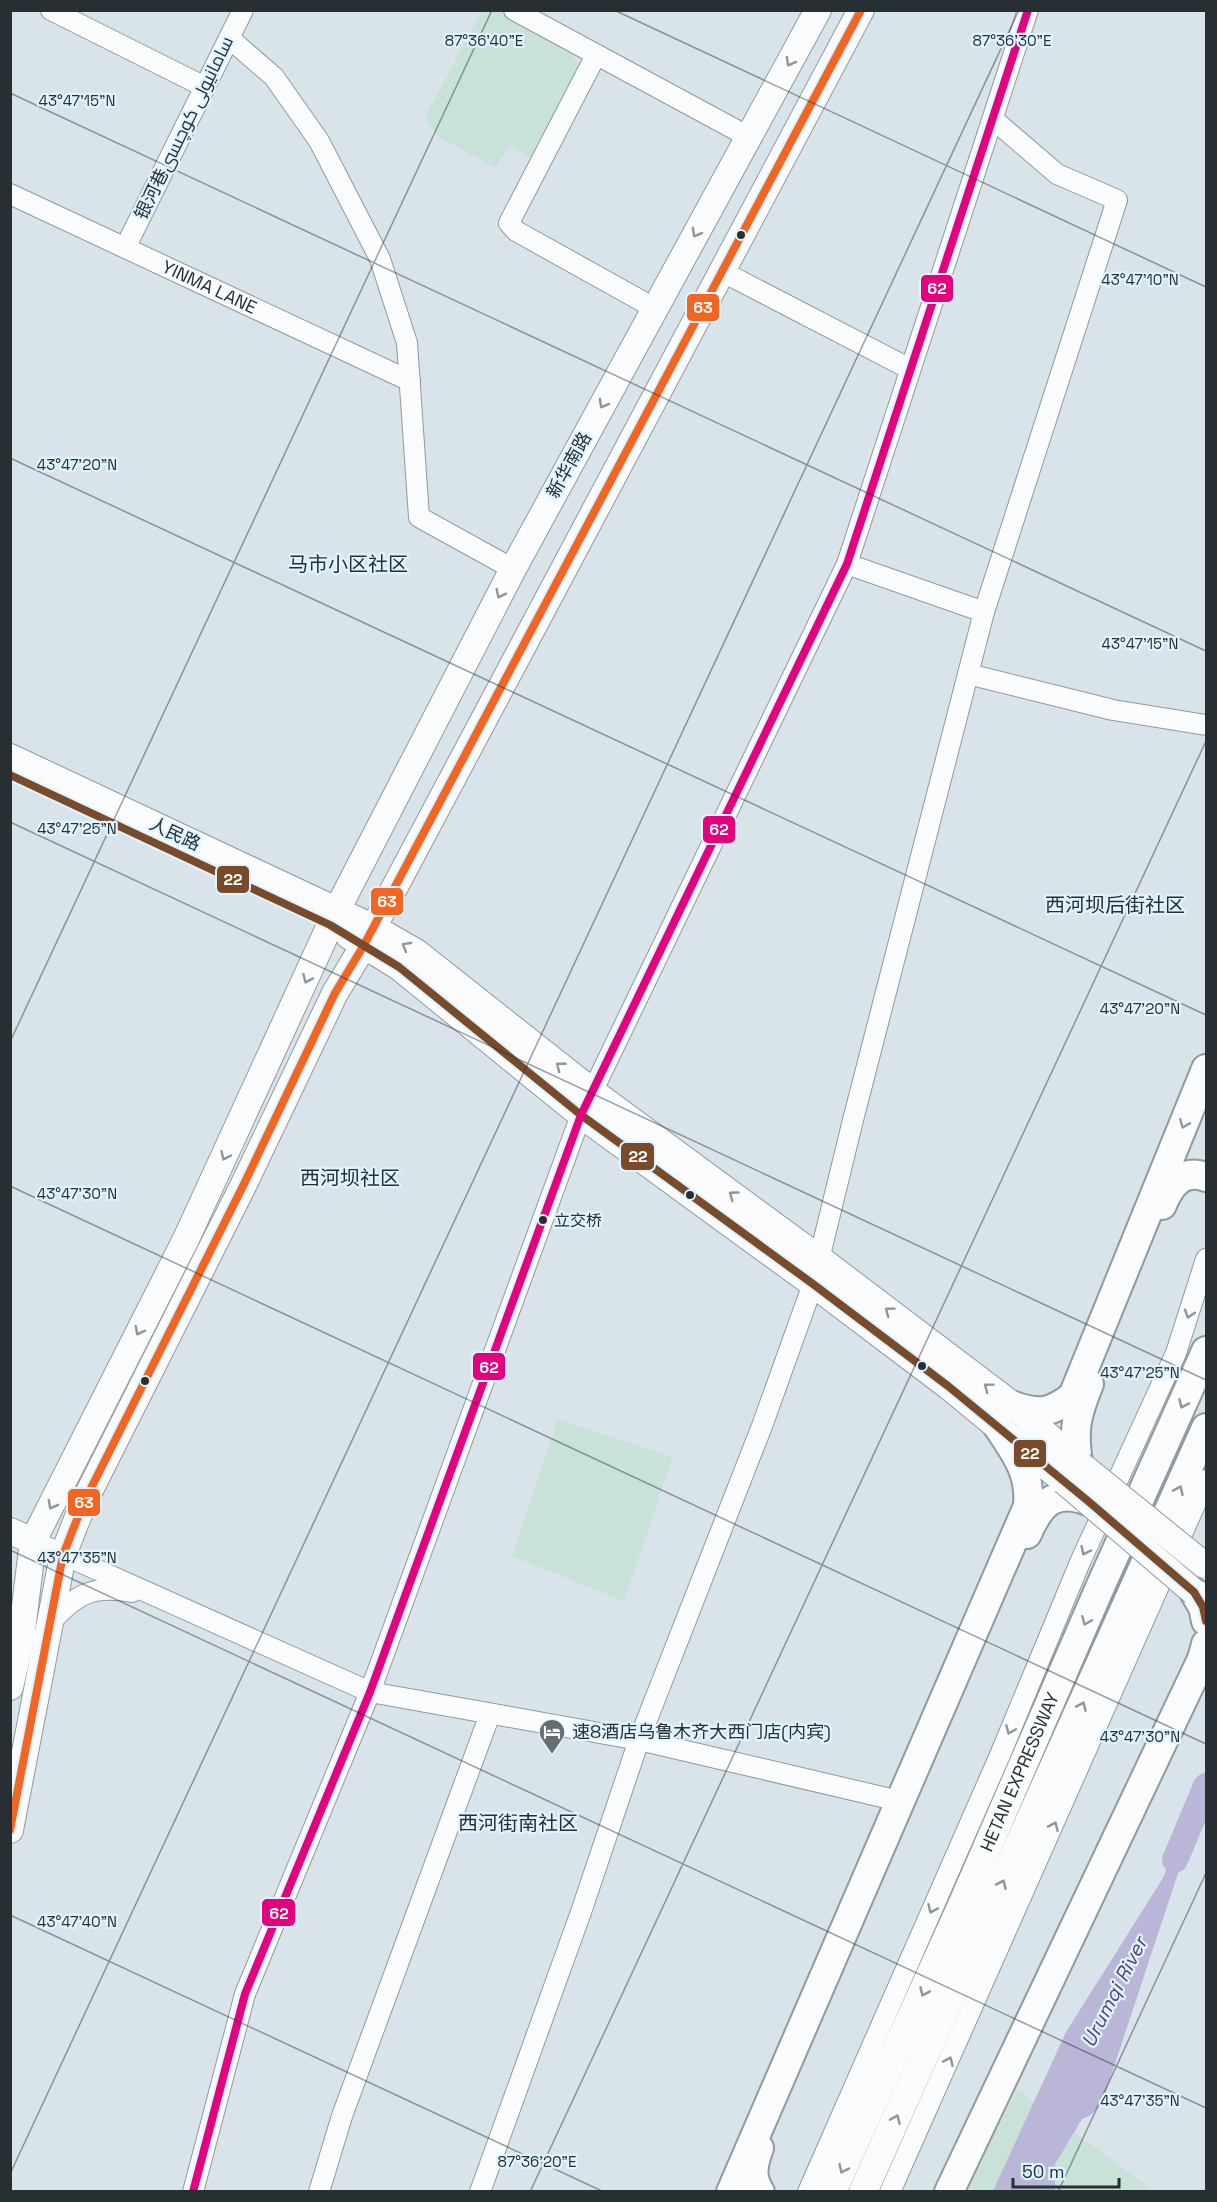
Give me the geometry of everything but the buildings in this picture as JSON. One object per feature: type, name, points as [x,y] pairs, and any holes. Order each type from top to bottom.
[{"type":"highway","points":[[731,2192],[1028,1506],[1029,1489],[1026,1473],[1005,1416],[1045,1412],[1058,1408],[1073,1396],[1206,1069]]},
{"type":"highway","points":[[1074,1470],[1074,1437],[1078,1410],[1168,1190],[1182,1177],[1191,1175],[1206,1177]]},
{"type":"highway","name":"HETAN EXPRESSWAY","points":[[832,2192],[963,1904],[1206,1351]]},
{"type":"highway","name":"HETAN EXPRESSWAY","points":[[863,2192],[1206,1428]]},
{"type":"highway","points":[[760,2192],[753,2174],[759,2149],[1035,1514],[1043,1505],[1059,1497],[1077,1497],[1088,1501]]},
{"type":"highway","points":[[1203,1578],[1203,1608],[1206,1621]]},
{"type":"highway","points":[[949,2192],[1202,1659],[1206,1644]]},
{"type":"highway","points":[[962,2192],[1206,1682]]},
{"type":"main road","name":"新华南路","points":[[10,1687],[21,1639],[28,1570],[18,1538],[186,1239],[333,918],[513,569],[818,10]]},
{"type":"main road","points":[[10,1830],[63,1555],[83,1504],[243,1186],[335,993],[368,936],[861,10]]},
{"type":"main road","name":"人民路","points":[[10,757],[368,936]]},
{"type":"main road","name":"人民路","points":[[10,775],[333,918]]},
{"type":"main road","points":[[368,936],[416,952],[593,1092],[820,1258],[1005,1416],[1074,1470],[1203,1578]]},
{"type":"main road","points":[[368,936],[399,967],[581,1115],[813,1284],[1005,1416]]},
{"type":"main road","points":[[1074,1470],[1088,1501],[1203,1578]]},
{"type":"street","points":[[51,10],[205,87]]},
{"type":"street","name":"银河巷سامانيولى كوچىسى","points":[[126,246],[243,10]]},
{"type":"street","points":[[514,10],[749,137]]},
{"type":"street","points":[[193,2192],[245,1994],[370,1692],[581,1115],[847,564],[994,120],[1028,10]]},
{"type":"street","points":[[229,38],[274,77],[319,141],[380,259],[407,343],[419,517],[513,569]]},
{"type":"street","points":[[596,55],[510,223],[516,231],[656,308]]},
{"type":"street","points":[[480,2192],[581,1912],[639,1740],[762,1426],[813,1284],[984,612],[1117,200],[1057,174],[994,120]]},
{"type":"street","name":"YINMA LANE","points":[[13,201],[126,246],[410,381]]},
{"type":"street","points":[[721,271],[910,369]]},
{"type":"street","points":[[847,564],[984,612]]},
{"type":"street","points":[[968,674],[1113,710],[1206,725]]},
{"type":"street","points":[[808,2192],[1000,1755],[1081,1560],[1176,1353],[1206,1259]]},
{"type":"street","points":[[890,2192],[1206,1480]]},
{"type":"street","points":[[18,1538],[63,1555],[370,1692],[639,1740],[895,1800]]},
{"type":"street","points":[[51,1622],[67,1604],[89,1592],[113,1588],[156,1597]]},
{"type":"street","points":[[319,2192],[342,2116],[490,1714]]},
{"type":"green space","points":[[482,11],[500,11],[570,50],[581,71],[536,160],[509,146],[495,168],[437,136],[425,117]]},
{"type":"green space","points":[[558,1419],[673,1457],[624,1601],[512,1556]]},
{"type":"green space","points":[[1018,2090],[1154,2191],[963,2192]]},
{"type":"water","points":[[1182,1826],[1192,1831],[1102,2103],[1091,2115],[1082,2119],[1055,2164],[1055,2191],[993,2191],[1066,2032],[1163,1878]]},
{"type":"waterway","name":"Urumqi River","points":[[1175,1860],[1206,1786]]},
{"type":"transit line","name":"63","points":[[10,1830],[63,1555],[83,1504],[243,1186],[335,993],[364,945],[861,10]]},
{"type":"transit line","name":"62","points":[[193,2192],[245,1994],[370,1692],[581,1115],[847,564],[1028,10]]},
{"type":"transit line","name":"22","points":[[10,775],[330,925],[399,967],[581,1115],[813,1284],[948,1386],[1194,1592],[1203,1607],[1206,1621]]},
{"type":"place","name":"立交桥","points":[[543,1220]]},
{"type":"place","name":"速8酒店乌鲁木齐大西门店(内宾)","points":[[552,1755]]},
{"type":"district","name":"马市小区社区","points":[[348,564]]},
{"type":"district","name":"西河坝后街社区","points":[[1115,905]]},
{"type":"district","name":"西河坝社区","points":[[350,1178]]},
{"type":"district","name":"西河街南社区","points":[[518,1823]]}]
